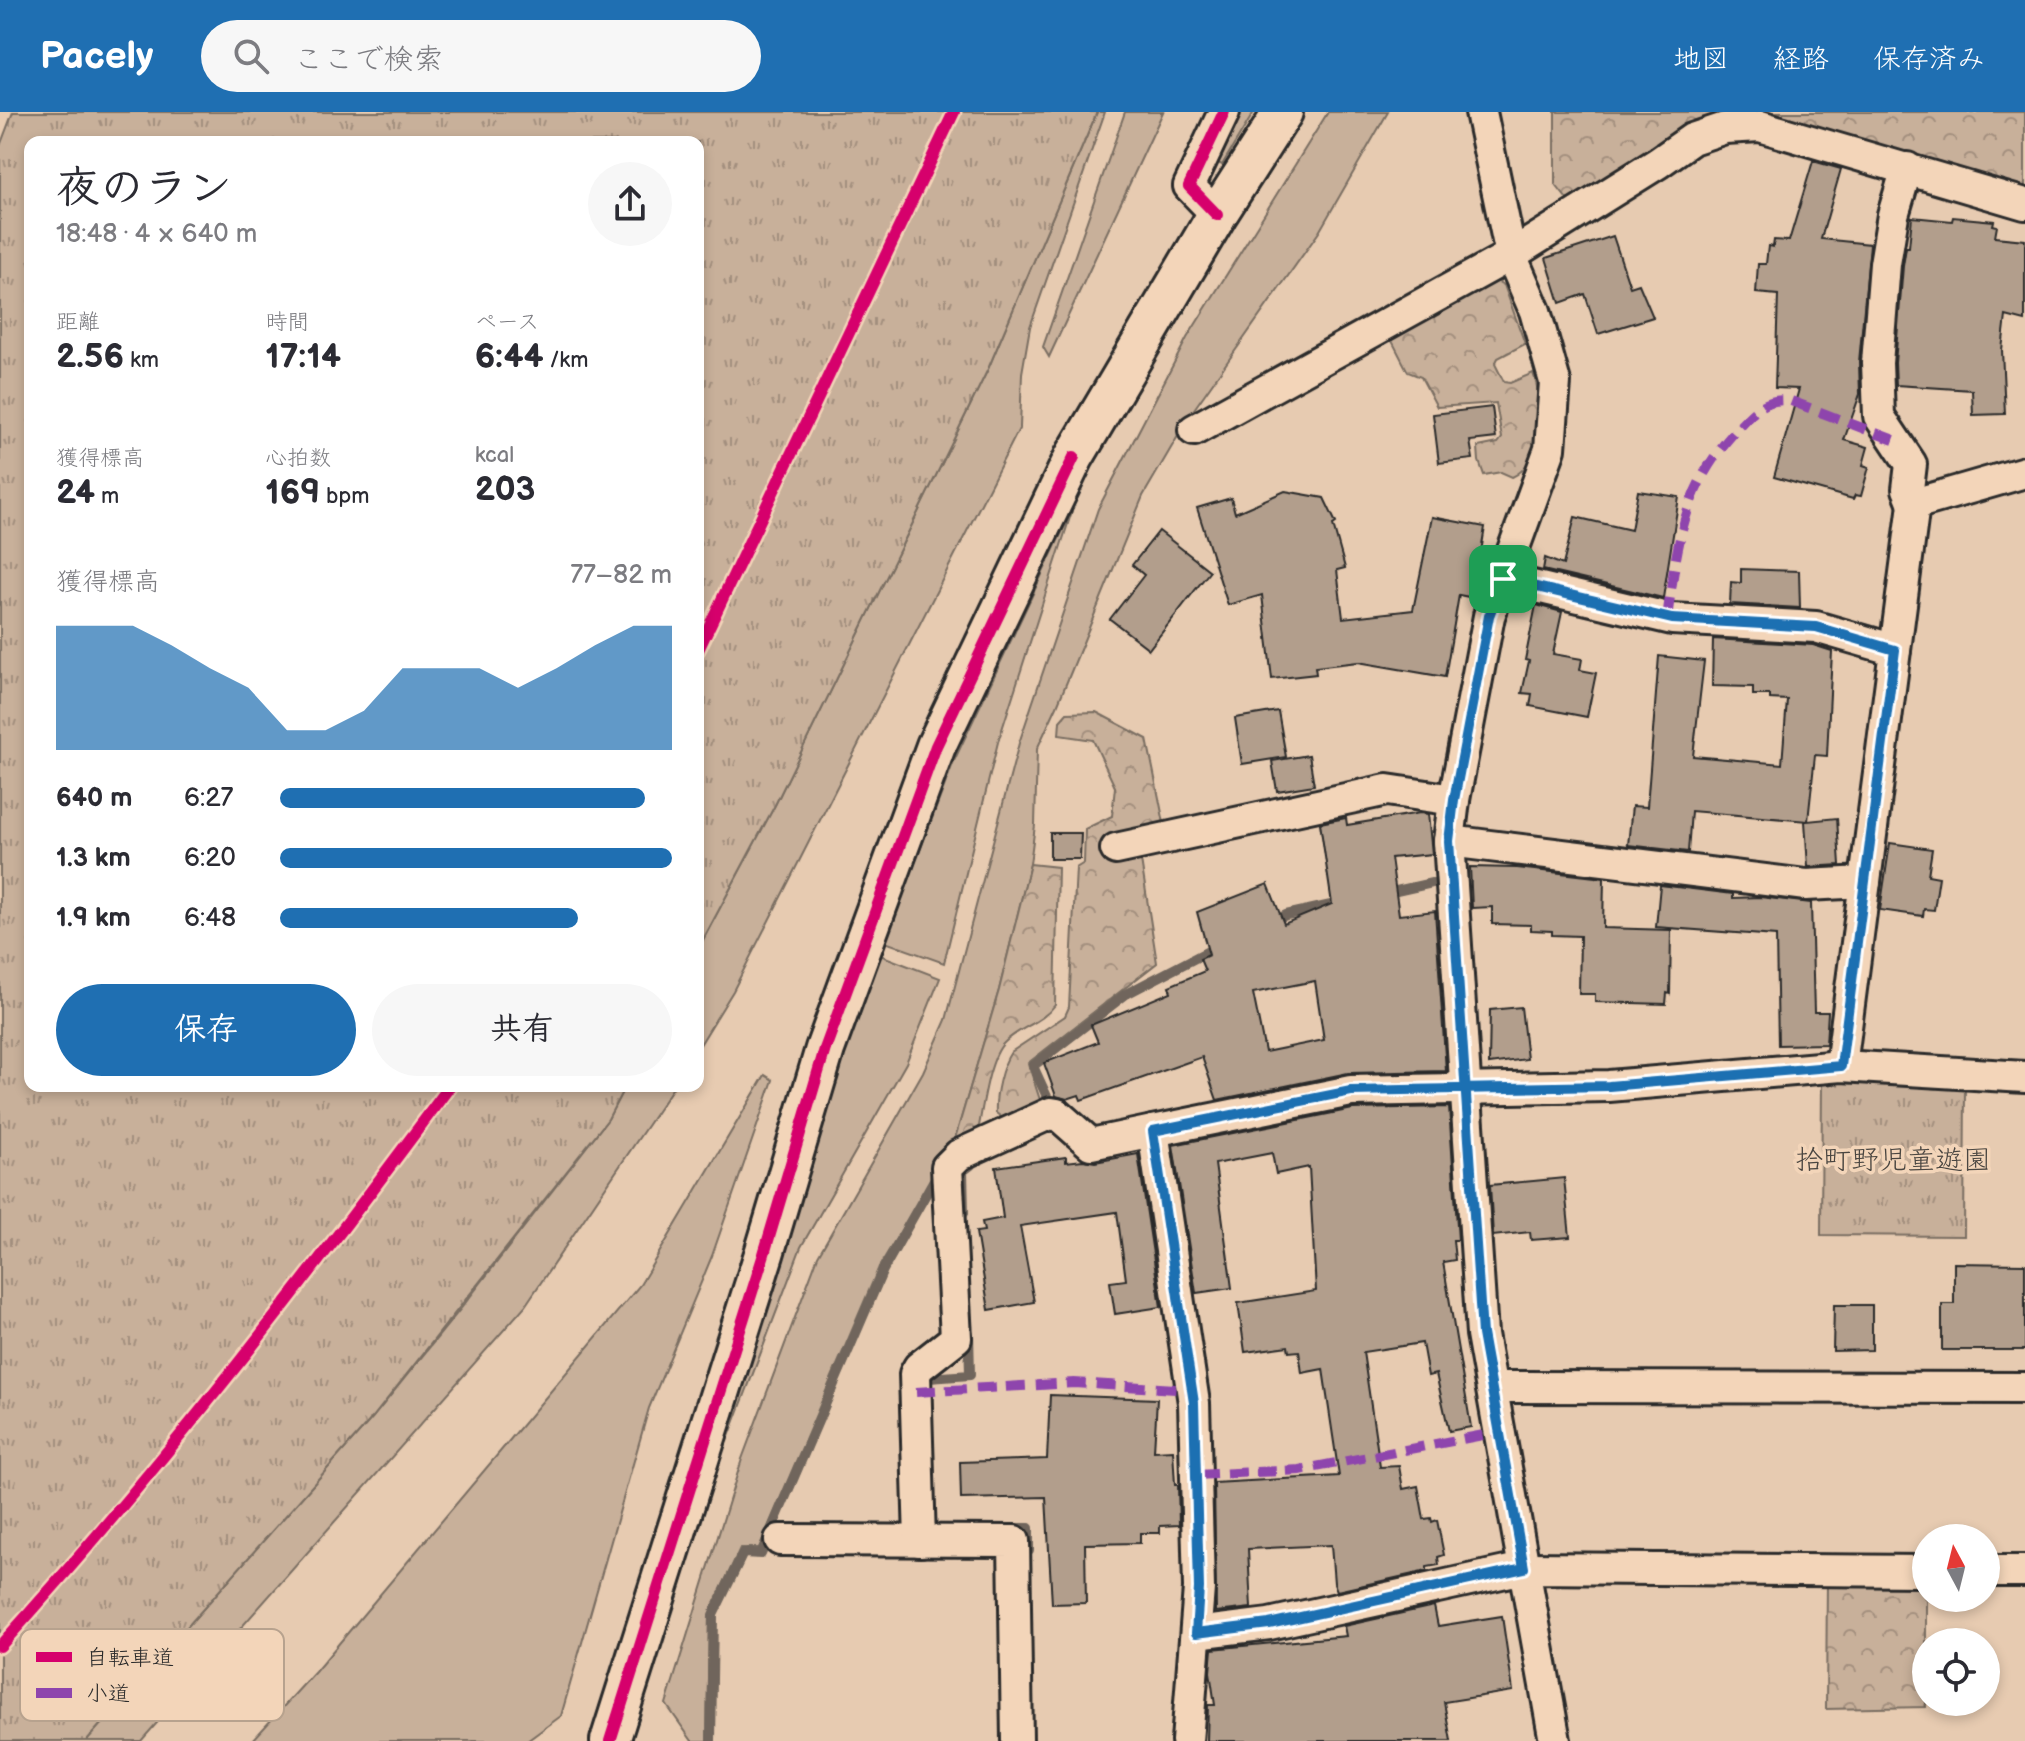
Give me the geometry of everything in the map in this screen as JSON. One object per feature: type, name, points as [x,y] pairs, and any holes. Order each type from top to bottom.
[{"type":"street","points":[[1217,215],[1189,186],[1224,112]]},
{"type":"street","points":[[610,1741],[764,1254],[825,1049],[936,746],[1074,457],[1217,215],[1283,112]]},
{"type":"street","points":[[1481,112],[1511,255],[1535,311],[1555,382],[1550,449],[1489,616],[1449,841],[1482,1334],[1555,1741]]},
{"type":"street","points":[[1194,430],[1511,255],[1692,139],[1725,128],[1760,126],[2025,204]]},
{"type":"street","points":[[1841,1066],[1914,504],[1908,489],[1911,464],[1879,416],[1878,377],[1885,264],[1893,215],[1907,168]]},
{"type":"street","points":[[1914,504],[2025,472]]},
{"type":"street","points":[[1503,579],[1672,619],[1816,627],[1895,650]]},
{"type":"street","points":[[1116,849],[1387,790],[1454,800]]},
{"type":"street","points":[[1449,841],[1806,885],[1865,882]]},
{"type":"street","points":[[920,1541],[915,1374],[919,1367],[956,1338],[947,1167],[959,1155],[1051,1113],[1057,1114],[1091,1144],[1351,1091],[1609,1086],[1841,1066],[2025,1077]]},
{"type":"street","points":[[1153,1131],[1194,1403],[1199,1588],[1187,1741]]},
{"type":"street","points":[[1492,1387],[2025,1388]]},
{"type":"street","points":[[780,1540],[1014,1541],[1017,1741]]},
{"type":"street","points":[[1196,1633],[1269,1624],[1524,1568],[1912,1571]]},
{"type":"street","points":[[2000,1571],[2025,1571]]},
{"type":"green space","points":[[13,112],[1097,112],[988,369],[775,805],[704,938],[704,136],[24,136],[24,1092],[622,1092],[608,1119],[373,1417],[185,1629],[20,1629],[20,1721],[104,1721],[86,1741],[0,1741],[0,146]]},
{"type":"green space","points":[[1097,112],[1105,112],[1030,327],[1022,373],[1020,427],[733,991],[704,1038],[704,938],[775,805],[988,369]]},
{"type":"green space","points":[[1125,112],[1163,112],[1049,357],[1043,347]]},
{"type":"green space","points":[[1241,112],[1254,112],[1222,165],[1218,163]]},
{"type":"green space","points":[[1328,112],[1388,112],[1319,232],[1192,412],[1143,496],[1037,749],[1035,825],[1030,864],[999,990],[954,1142],[879,1267],[759,1548],[740,1548],[709,1616],[707,1741],[692,1741],[666,1704],[742,1459],[818,1256],[923,1072],[946,1020],[1019,743],[1098,509],[1187,338]]},
{"type":"green space","points":[[1555,112],[2025,112],[2025,190],[1759,119],[1570,203],[1555,184]]},
{"type":"green space","points":[[1489,277],[1504,285],[1525,344],[1498,358],[1495,364],[1504,382],[1510,383],[1533,373],[1539,399],[1535,446],[1522,470],[1512,477],[1501,472],[1484,475],[1479,461],[1478,447],[1498,443],[1502,438],[1496,403],[1437,407],[1421,377],[1408,372],[1389,335]]},
{"type":"green space","points":[[1072,511],[998,742],[944,963],[885,942],[954,761]]},
{"type":"green space","points":[[1096,712],[1147,739],[1165,828],[1140,854],[1157,963],[1028,1063],[1041,1103],[1004,1119],[996,1113],[1007,1058],[1011,1052],[1065,1016],[1069,1007],[1076,868],[1084,863],[1085,829],[1112,816],[1115,787],[1093,740],[1059,735],[1060,721],[1067,713]]},
{"type":"green space","points":[[1030,864],[1058,867],[1055,1005],[999,1049],[986,1086],[977,1137],[954,1142],[999,990]]},
{"type":"green space","points":[[880,955],[940,978],[906,1063],[801,1247],[725,1447],[719,1448],[842,1057]]},
{"type":"green space","points":[[765,1075],[773,1080],[712,1256],[649,1408],[561,1716],[527,1741],[252,1741],[270,1721],[284,1721],[284,1706],[640,1285]]},
{"type":"green space","name":"拾町野児童遊園","points":[[1822,1077],[1965,1084],[1964,1236],[1821,1235]]},
{"type":"green space","points":[[622,1092],[670,1092],[525,1306],[240,1629],[185,1629],[373,1417],[608,1119]]},
{"type":"green space","points":[[1827,1578],[1912,1579],[1912,1612],[1926,1612],[1926,1628],[1912,1628],[1912,1707],[1826,1709]]},
{"type":"green space","points":[[104,1721],[159,1721],[141,1741],[86,1741]]},
{"type":"building","points":[[1813,161],[1841,169],[1821,239],[1870,244],[1859,362],[1860,394],[1844,440],[1868,447],[1863,465],[1869,467],[1861,496],[1855,495],[1853,499],[1774,477],[1799,389],[1775,388],[1778,295],[1756,293],[1758,264],[1766,264],[1768,246],[1773,247],[1774,240],[1789,241]]},
{"type":"building","points":[[1912,217],[1994,221],[1993,225],[1997,226],[1995,237],[2025,240],[2025,321],[2006,316],[2002,350],[2005,414],[1973,415],[1972,390],[1896,385],[1903,266],[1906,247],[1909,247]]},
{"type":"building","points":[[1613,236],[1630,287],[1639,284],[1653,317],[1598,334],[1585,294],[1560,303],[1546,258]]},
{"type":"building","points":[[1492,407],[1496,438],[1470,441],[1473,459],[1439,463],[1433,414]]},
{"type":"building","points":[[1285,491],[1324,498],[1336,523],[1333,525],[1345,568],[1337,570],[1343,618],[1413,610],[1432,517],[1485,527],[1478,571],[1473,574],[1469,597],[1459,595],[1445,677],[1358,662],[1315,667],[1316,674],[1272,679],[1262,595],[1228,605],[1197,508],[1231,498],[1235,513]]},
{"type":"building","points":[[1638,491],[1679,497],[1663,598],[1543,570],[1545,558],[1563,565],[1575,517],[1631,530]]},
{"type":"building","points":[[1159,531],[1210,571],[1149,649],[1110,619],[1144,575],[1132,565]]},
{"type":"building","points":[[1741,569],[1799,571],[1800,608],[1730,604],[1731,582],[1741,583]]},
{"type":"building","points":[[1536,605],[1562,612],[1553,654],[1582,659],[1580,670],[1596,673],[1587,717],[1530,706],[1532,694],[1522,693]]},
{"type":"building","points":[[1713,639],[1813,645],[1832,651],[1827,756],[1815,755],[1808,821],[1691,811],[1688,852],[1628,845],[1632,806],[1647,807],[1659,656],[1704,661],[1693,756],[1782,764],[1787,700],[1770,699],[1770,695],[1753,695],[1753,687],[1712,686]]},
{"type":"building","points":[[1278,711],[1286,757],[1242,764],[1235,718]]},
{"type":"building","points":[[1309,755],[1314,785],[1277,791],[1272,761]]},
{"type":"building","points":[[1428,814],[1432,854],[1391,858],[1399,915],[1435,911],[1446,1071],[1348,1073],[1217,1100],[1202,1057],[1081,1100],[1079,1095],[1067,1099],[1056,1096],[1044,1063],[1098,1042],[1091,1025],[1171,992],[1169,986],[1205,971],[1200,959],[1209,955],[1197,912],[1268,884],[1284,924],[1332,904],[1320,823],[1346,818],[1347,825]],"holes":[[[1315,981],[1324,1040],[1265,1052],[1253,993]]]},
{"type":"building","points":[[1837,818],[1840,865],[1808,867],[1805,821]]},
{"type":"building","points":[[1050,833],[1081,833],[1080,859],[1050,859]]},
{"type":"building","points":[[1890,843],[1932,849],[1928,875],[1939,877],[1934,910],[1924,909],[1923,916],[1880,910]]},
{"type":"building","points":[[1470,867],[1517,868],[1604,878],[1603,928],[1671,930],[1670,994],[1667,993],[1666,1004],[1595,1002],[1595,994],[1579,994],[1580,936],[1552,935],[1552,931],[1531,930],[1531,925],[1492,924],[1492,907],[1472,908]]},
{"type":"building","points":[[1660,885],[1733,894],[1733,898],[1760,897],[1811,903],[1814,1012],[1828,1012],[1826,1044],[1778,1045],[1776,936],[1656,927]]},
{"type":"building","points":[[1521,1007],[1527,1059],[1489,1064],[1490,1010]]},
{"type":"building","points":[[1449,1107],[1458,1240],[1453,1240],[1455,1260],[1443,1262],[1471,1427],[1449,1431],[1436,1374],[1428,1376],[1422,1343],[1363,1352],[1380,1467],[1399,1466],[1403,1489],[1418,1486],[1424,1519],[1437,1520],[1444,1555],[1438,1557],[1439,1565],[1427,1567],[1427,1571],[1337,1591],[1331,1545],[1248,1549],[1251,1608],[1216,1612],[1214,1483],[1339,1476],[1323,1369],[1302,1373],[1299,1351],[1289,1352],[1288,1346],[1245,1352],[1238,1303],[1316,1291],[1309,1167],[1276,1174],[1272,1153],[1215,1164],[1232,1288],[1196,1293],[1173,1145],[1353,1109]]},
{"type":"building","points":[[1138,1154],[1161,1307],[1115,1314],[1110,1282],[1126,1280],[1117,1212],[1020,1226],[1034,1302],[989,1310],[976,1232],[984,1231],[982,1222],[1003,1218],[996,1167],[1066,1157],[1066,1162],[1095,1162]]},
{"type":"building","points":[[1564,1178],[1570,1237],[1531,1240],[1530,1232],[1493,1236],[1490,1185]]},
{"type":"building","points":[[1954,1263],[2025,1264],[2025,1350],[1942,1350],[1942,1304],[1954,1304]]},
{"type":"building","points":[[1834,1305],[1872,1305],[1872,1350],[1833,1351]]},
{"type":"building","points":[[1050,1395],[1157,1399],[1154,1451],[1173,1450],[1179,1525],[1160,1526],[1160,1533],[1140,1533],[1140,1543],[1085,1544],[1086,1603],[1052,1604],[1046,1497],[961,1499],[960,1462],[1047,1459]]},
{"type":"building","points":[[1434,1606],[1438,1626],[1502,1616],[1513,1691],[1444,1702],[1451,1741],[1207,1741],[1208,1705],[1215,1705],[1210,1672],[1212,1649],[1346,1636],[1344,1626]]},
{"type":"waterway","points":[[1383,894],[1432,883]]},
{"type":"waterway","points":[[1271,922],[1286,915],[1340,903]]},
{"type":"waterway","points":[[1049,1101],[1033,1066],[1126,994],[1220,945]]},
{"type":"waterway","points":[[964,1213],[963,1171],[971,1165]]},
{"type":"waterway","points":[[711,1741],[713,1615],[743,1553],[761,1554],[883,1270],[935,1178]]},
{"type":"waterway","points":[[929,1378],[970,1375],[969,1333]]},
{"type":"waterway","points":[[1011,1528],[1029,1528],[1029,1551]]},
{"type":"marked path","points":[[1667,618],[1680,539],[1695,493],[1720,449],[1756,410],[1775,401],[1791,401],[1894,440]]},
{"type":"marked path","points":[[916,1392],[1074,1383],[1193,1390]]},
{"type":"marked path","points":[[1196,1475],[1300,1470],[1499,1432]]},
{"type":"cycle path","points":[[704,637],[954,112]]},
{"type":"cycle path","points":[[1217,215],[1189,186],[1224,112]]},
{"type":"cycle path","points":[[610,1741],[764,1254],[825,1049],[936,746],[1074,457]]},
{"type":"cycle path","points":[[0,1646],[118,1511],[232,1372],[445,1092]]},
{"type":"route","points":[[1503,579],[1489,616],[1449,841],[1467,1089],[1482,1334],[1524,1568],[1269,1624],[1196,1633],[1199,1588],[1194,1403],[1153,1131],[1351,1091],[1467,1089],[1609,1086],[1841,1066],[1895,650],[1816,627],[1672,619],[1503,579]]}]
